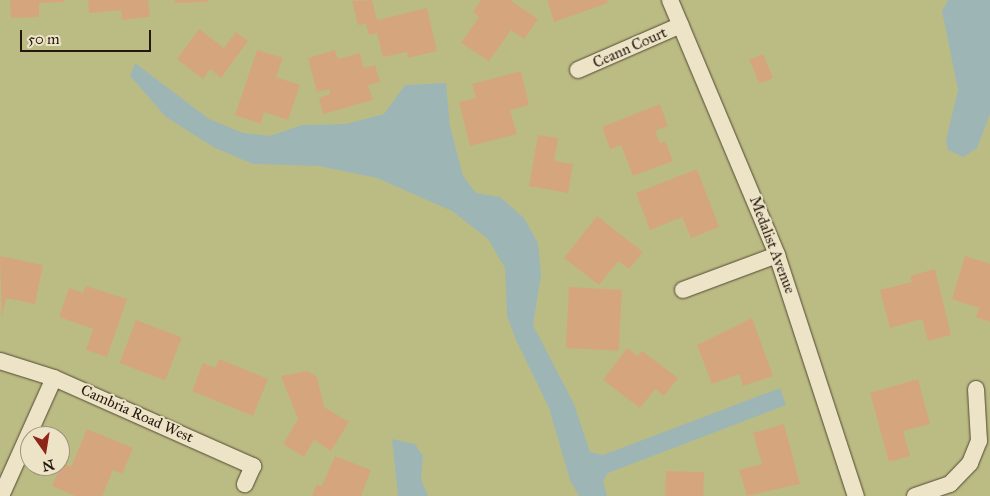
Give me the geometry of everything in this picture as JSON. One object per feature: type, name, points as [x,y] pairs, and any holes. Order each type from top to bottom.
[{"type":"street","name":"Medalist Avenue","points":[[670,0],[777,255],[856,496]]},
{"type":"street","name":"Ceann Court","points":[[578,70],[681,25]]},
{"type":"street","points":[[683,290],[777,255]]},
{"type":"street","name":"Cambria Road West","points":[[0,361],[54,378],[253,466],[244,484]]},
{"type":"street","points":[[1,496],[54,378]]},
{"type":"street","points":[[915,496],[950,484],[970,463],[979,440],[976,389]]},
{"type":"green space","points":[[0,0],[990,0],[990,496],[0,496]]},
{"type":"water","points":[[948,0],[990,0],[990,114],[977,148],[963,157],[948,150],[946,140],[958,90],[942,11]]},
{"type":"water","points":[[135,63],[209,119],[243,133],[270,136],[302,125],[346,124],[384,114],[405,85],[446,83],[450,126],[463,176],[476,193],[500,197],[524,218],[538,243],[541,275],[533,325],[574,404],[590,452],[603,455],[780,388],[786,405],[608,473],[603,481],[607,496],[579,496],[570,480],[549,408],[516,340],[507,316],[505,268],[488,239],[452,211],[377,178],[319,166],[253,164],[215,148],[166,117],[130,76]]},
{"type":"water","points":[[392,439],[415,444],[423,456],[421,479],[428,496],[398,496]]},
{"type":"building","points":[[10,0],[64,0],[64,2],[39,3],[39,17],[11,18]]},
{"type":"building","points":[[88,0],[148,0],[150,17],[122,20],[121,10],[89,13]]},
{"type":"building","points":[[175,0],[207,0],[208,2],[175,3]]},
{"type":"building","points":[[372,0],[377,20],[427,8],[437,51],[408,58],[407,52],[383,57],[377,33],[369,35],[366,24],[358,25],[352,1]]},
{"type":"building","points":[[481,0],[510,0],[538,19],[524,39],[511,30],[489,61],[461,43],[479,17],[473,12]]},
{"type":"building","points":[[547,0],[607,0],[608,3],[554,22]]},
{"type":"building","points":[[199,29],[224,48],[236,32],[248,41],[221,78],[210,69],[203,79],[177,59]]},
{"type":"building","points":[[257,50],[283,58],[276,77],[300,85],[288,120],[264,112],[261,124],[235,115]]},
{"type":"building","points":[[335,50],[338,59],[360,53],[364,68],[375,65],[380,82],[368,85],[373,100],[323,114],[319,98],[330,94],[329,89],[317,92],[308,58]]},
{"type":"building","points":[[763,54],[773,78],[759,84],[749,60]]},
{"type":"building","points":[[521,71],[529,105],[510,110],[517,134],[470,146],[459,102],[476,98],[472,84]]},
{"type":"building","points":[[660,104],[668,126],[655,131],[660,143],[665,141],[673,161],[633,176],[621,145],[610,149],[602,127]]},
{"type":"building","points":[[538,135],[558,138],[554,161],[573,164],[568,193],[529,186]]},
{"type":"building","points":[[697,169],[719,227],[691,238],[682,217],[650,230],[636,193]]},
{"type":"building","points":[[597,216],[643,252],[629,269],[618,261],[599,285],[564,258]]},
{"type":"building","points":[[0,256],[43,265],[35,304],[6,298],[2,317]]},
{"type":"building","points":[[965,256],[990,264],[990,322],[976,317],[979,308],[952,299]]},
{"type":"building","points":[[935,269],[951,335],[928,341],[922,319],[890,328],[880,290],[912,282],[910,276]]},
{"type":"building","points":[[86,286],[127,299],[107,357],[86,350],[93,329],[59,317],[69,288],[83,293]]},
{"type":"building","points":[[569,287],[622,290],[619,351],[566,348]]},
{"type":"building","points":[[752,318],[773,376],[743,386],[739,374],[712,384],[697,345]]},
{"type":"building","points":[[136,320],[182,338],[165,381],[120,363]]},
{"type":"building","points":[[627,348],[638,356],[642,351],[678,378],[664,396],[655,389],[640,408],[603,380]]},
{"type":"building","points":[[219,359],[268,379],[253,416],[192,391],[203,363],[215,368]]},
{"type":"building","points":[[307,371],[317,377],[324,407],[349,422],[331,451],[314,440],[304,457],[283,444],[298,419],[281,376]]},
{"type":"building","points":[[918,379],[930,424],[903,431],[910,456],[889,462],[870,393]]},
{"type":"building","points":[[784,424],[800,484],[747,496],[739,470],[762,464],[753,433]]},
{"type":"building","points":[[87,429],[133,448],[122,474],[113,470],[102,496],[75,496],[52,486],[56,476],[70,476],[71,467]]},
{"type":"building","points":[[335,456],[371,470],[361,496],[312,496],[317,484],[322,486]]},
{"type":"building","points":[[666,471],[704,472],[703,496],[665,496]]}]
